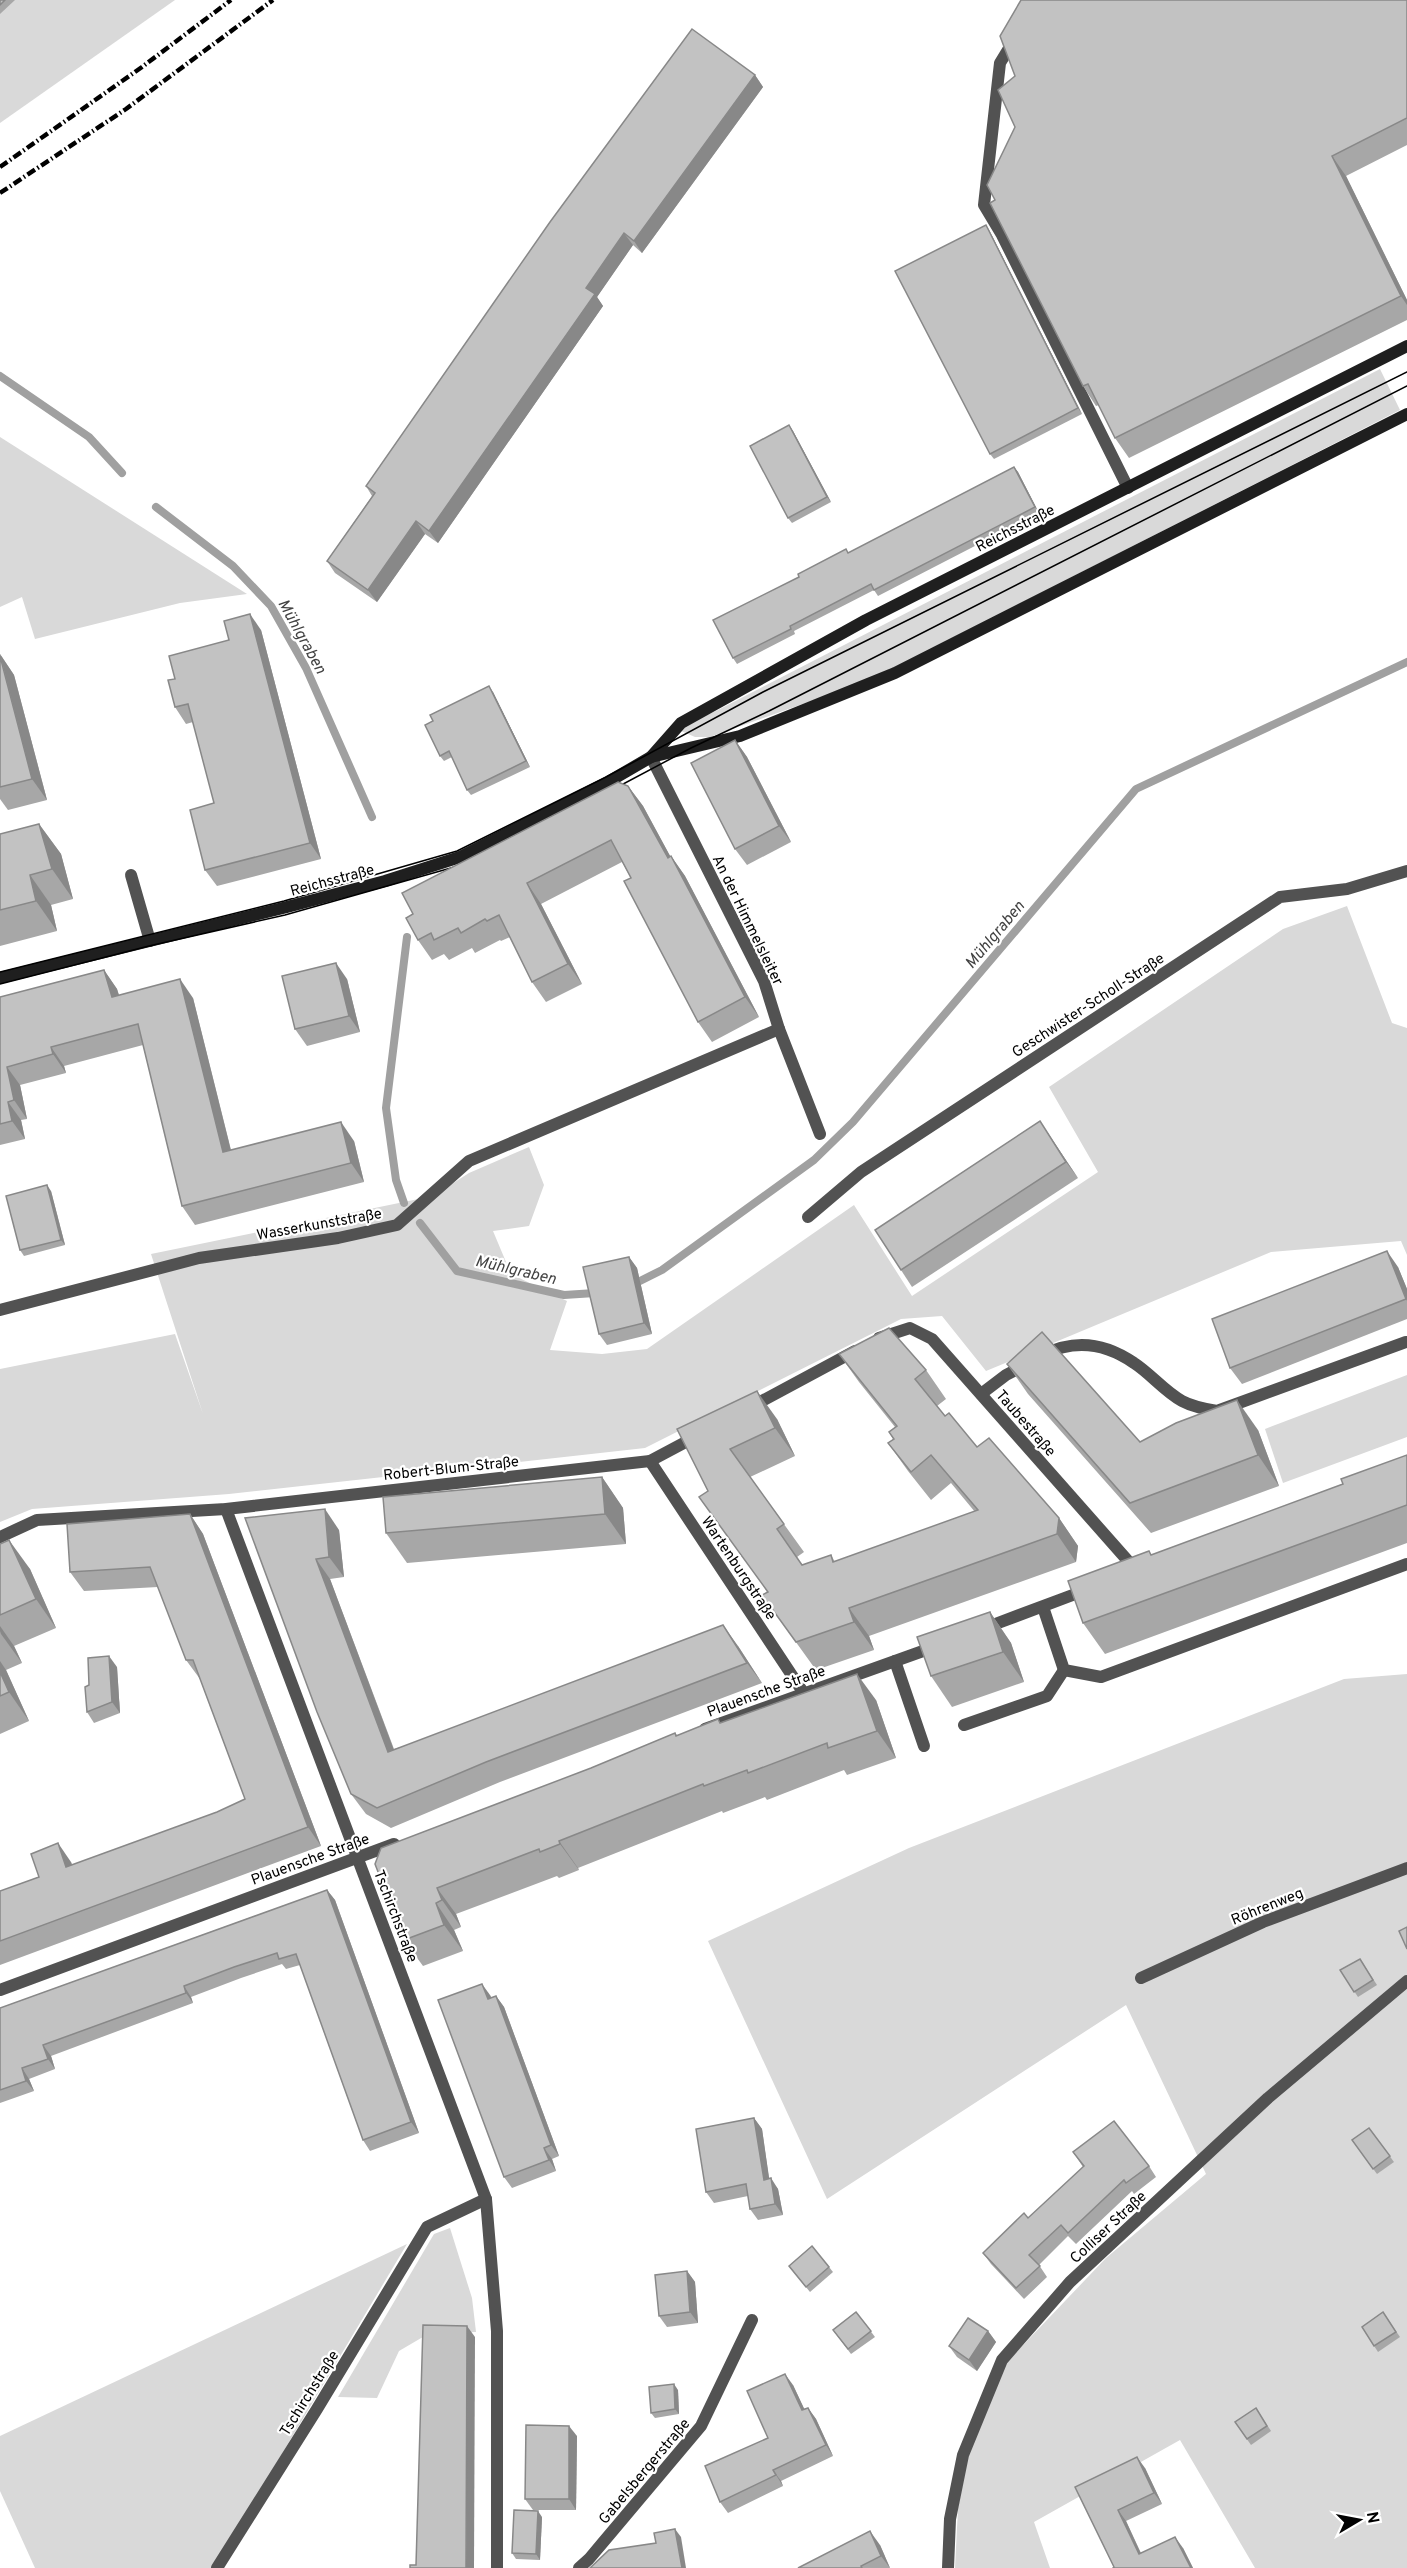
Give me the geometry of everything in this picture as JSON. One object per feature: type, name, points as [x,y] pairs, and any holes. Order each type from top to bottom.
[{"type":"main road","name":"Reichsstraße","points":[[651,757],[681,723],[866,620],[1407,346]]},
{"type":"main road","name":"Reichsstraße","points":[[0,978],[385,881],[460,858],[608,782],[651,757],[740,736],[895,673],[1407,414]]},
{"type":"street","points":[[1021,27],[1000,63],[984,205],[1002,235],[1128,488]]},
{"type":"street","name":"An der Himmelsleiter","points":[[651,757],[764,981],[779,1029],[819,1134]]},
{"type":"street","name":"Geschwister-Scholl-Straße","points":[[808,1217],[861,1172],[1280,897],[1347,889],[1407,871]]},
{"type":"street","points":[[131,875],[150,941]]},
{"type":"street","name":"Wasserkunststraße","points":[[0,1310],[199,1258],[338,1238],[397,1225],[469,1161],[779,1029]]},
{"type":"street","name":"Taubestraße","points":[[733,1416],[878,1338],[910,1328],[932,1339],[1136,1570]]},
{"type":"street","points":[[981,1394],[1006,1375],[1056,1348],[1078,1344],[1113,1352],[1134,1362],[1180,1400],[1198,1408],[1217,1411],[1406,1342]]},
{"type":"street","name":"Robert-Blum-Straße","points":[[0,1537],[37,1520],[226,1509],[650,1461],[712,1427]]},
{"type":"street","name":"Wartenburgstraße","points":[[650,1461],[803,1692]]},
{"type":"street","name":"Tschirchstraße","points":[[226,1509],[486,2199],[497,2331],[497,2568]]},
{"type":"street","points":[[1064,1670],[1101,1677],[1407,1564]]},
{"type":"street","points":[[969,1634],[1095,1586]]},
{"type":"street","points":[[1043,1607],[1064,1670]]},
{"type":"street","name":"Plauensche Straße","points":[[692,1734],[803,1692],[948,1642]]},
{"type":"street","points":[[895,1661],[924,1746]]},
{"type":"street","points":[[964,1725],[1047,1696],[1064,1670]]},
{"type":"street","name":"Plauensche Straße","points":[[0,1990],[402,1841]]},
{"type":"street","name":"Röhrenweg","points":[[1141,1978],[1263,1922],[1407,1868]]},
{"type":"street","name":"Colliser Straße","points":[[948,2568],[950,2519],[963,2455],[1002,2360],[1070,2282],[1268,2098],[1407,1981]]},
{"type":"street","name":"Tschirchstraße","points":[[217,2568],[427,2227],[486,2199]]},
{"type":"street","name":"Gabelsbergerstraße","points":[[579,2568],[701,2426],[752,2320]]},
{"type":"shaded area","points":[[0,0],[175,0],[0,123]]},
{"type":"shaded area","points":[[1380,369],[1400,410],[899,665],[842,690],[710,737],[695,737],[679,730],[689,723]]},
{"type":"shaded area","points":[[0,437],[247,594],[180,603],[35,639],[22,597],[0,607]]},
{"type":"shaded area","points":[[1347,906],[1392,1023],[1407,1028],[1407,1255],[1401,1241],[1271,1252],[986,1371],[942,1316],[901,1319],[645,1448],[229,1494],[32,1509],[0,1522],[0,1369],[175,1334],[203,1414],[151,1254],[433,1196],[469,1173],[529,1147],[544,1185],[529,1226],[493,1231],[511,1274],[567,1301],[550,1350],[602,1354],[647,1349],[854,1205],[912,1296],[1098,1172],[1049,1087],[1283,929]]},
{"type":"shaded area","points":[[1407,1375],[1407,1437],[1283,1483],[1265,1429]]},
{"type":"shaded area","points":[[1407,1674],[1407,2568],[1255,2568],[1180,2440],[1034,2522],[1050,2568],[955,2568],[958,2508],[968,2456],[1005,2364],[1106,2258],[1206,2174],[1126,2005],[827,2199],[708,1941],[909,1848],[1344,1679]]},
{"type":"shaded area","points":[[450,2228],[472,2298],[476,2332],[428,2334],[399,2351],[377,2398],[338,2397],[434,2234]]},
{"type":"shaded area","points":[[407,2244],[214,2568],[35,2568],[0,2491],[0,2436]]},
{"type":"building","points":[[1021,0],[1407,0],[1407,118],[1332,156],[1401,296],[1115,438],[1088,384],[1083,386],[990,203],[995,200],[987,185],[1015,127],[998,90],[1015,76],[1000,36]]},
{"type":"building","points":[[692,29],[755,75],[634,241],[624,233],[586,288],[595,294],[429,531],[416,521],[368,590],[327,561],[375,493],[366,486],[550,222]]},
{"type":"building","points":[[986,225],[1078,408],[990,454],[895,271]]},
{"type":"building","points":[[789,425],[827,497],[788,518],[750,446]]},
{"type":"building","points":[[1014,467],[1035,507],[874,590],[871,584],[790,626],[791,629],[733,658],[713,620],[799,577],[798,574],[846,549],[848,553]]},
{"type":"building","points":[[250,614],[310,843],[205,870],[190,810],[214,803],[188,704],[175,707],[168,680],[175,679],[169,656],[229,640],[224,621]]},
{"type":"building","points":[[0,656],[32,779],[0,787]]},
{"type":"building","points":[[489,686],[526,761],[467,790],[449,751],[440,756],[425,725],[433,721],[430,715]]},
{"type":"building","points":[[735,740],[779,826],[735,849],[691,763]]},
{"type":"building","points":[[618,782],[628,786],[668,858],[671,856],[745,997],[698,1022],[624,881],[631,878],[611,840],[527,883],[568,964],[532,982],[499,915],[487,921],[485,919],[461,933],[458,928],[434,940],[431,933],[418,940],[406,918],[413,914],[402,893]]},
{"type":"building","points":[[39,824],[52,869],[30,875],[36,901],[0,910],[0,834]]},
{"type":"building","points":[[336,963],[349,1016],[295,1029],[282,976]]},
{"type":"building","points":[[104,970],[112,997],[180,979],[223,1152],[341,1122],[351,1163],[182,1206],[138,1024],[51,1047],[53,1054],[7,1067],[14,1100],[8,1102],[12,1121],[0,1124],[0,997]]},
{"type":"building","points":[[1040,1121],[1066,1162],[901,1270],[875,1230]]},
{"type":"building","points":[[47,1185],[61,1240],[20,1250],[6,1196]]},
{"type":"building","points":[[1387,1251],[1406,1299],[1230,1368],[1212,1319]]},
{"type":"building","points":[[629,1257],[644,1323],[599,1334],[583,1267]]},
{"type":"building","points":[[889,1328],[926,1370],[915,1379],[945,1416],[949,1413],[977,1447],[989,1438],[1059,1518],[1057,1534],[849,1608],[854,1622],[796,1642],[762,1595],[768,1592],[699,1497],[708,1491],[677,1429],[757,1391],[775,1428],[730,1449],[784,1524],[777,1529],[802,1565],[831,1555],[833,1562],[978,1510],[931,1455],[911,1472],[888,1443],[894,1439],[889,1432],[897,1426],[839,1354]]},
{"type":"building","points":[[1042,1332],[1140,1442],[1176,1423],[1237,1400],[1258,1455],[1130,1503],[1007,1364]]},
{"type":"building","points":[[1407,1455],[1407,1505],[1083,1623],[1068,1581],[1149,1551],[1151,1555],[1343,1484],[1341,1479]]},
{"type":"building","points":[[602,1477],[605,1514],[386,1533],[383,1497]]},
{"type":"building","points":[[325,1509],[329,1557],[316,1559],[388,1752],[723,1625],[747,1663],[486,1762],[377,1808],[351,1794],[317,1712],[245,1518]]},
{"type":"building","points":[[190,1514],[308,1827],[0,1941],[0,1891],[39,1877],[31,1854],[58,1843],[66,1867],[217,1812],[245,1799],[193,1660],[186,1660],[150,1567],[70,1572],[67,1524]]},
{"type":"building","points":[[9,1540],[36,1599],[0,1615],[0,1544]]},
{"type":"building","points":[[990,1612],[1003,1652],[931,1676],[917,1637]]},
{"type":"building","points":[[109,1656],[112,1702],[87,1712],[85,1687],[89,1685],[88,1658]]},
{"type":"building","points":[[0,1672],[9,1692],[0,1696]]},
{"type":"building","points":[[857,1674],[877,1731],[828,1748],[827,1743],[748,1773],[747,1770],[704,1786],[703,1784],[559,1841],[560,1844],[540,1852],[539,1849],[437,1888],[442,1900],[436,1903],[444,1925],[404,1940],[375,1864],[381,1848],[591,1768],[675,1733],[676,1736],[718,1719],[720,1723]]},
{"type":"building","points":[[327,1890],[411,2122],[363,2140],[296,1954],[279,1959],[277,1953],[234,1967],[184,1986],[186,1993],[43,2045],[48,2059],[22,2068],[26,2081],[0,2090],[0,2008]]},
{"type":"building","points":[[1407,1927],[1407,1949],[1399,1931]]},
{"type":"building","points":[[1360,1959],[1373,1980],[1354,1992],[1340,1970]]},
{"type":"building","points":[[482,1984],[488,1999],[496,1996],[551,2145],[544,2148],[549,2160],[504,2177],[438,2000]]},
{"type":"building","points":[[754,2118],[764,2180],[771,2178],[775,2204],[750,2209],[746,2184],[706,2192],[696,2129]]},
{"type":"building","points":[[1114,2121],[1149,2166],[1126,2183],[1124,2180],[1068,2233],[1061,2225],[1029,2255],[1040,2266],[1016,2288],[983,2253],[1024,2213],[1028,2218],[1084,2166],[1073,2152]]},
{"type":"building","points":[[1369,2128],[1390,2156],[1373,2169],[1352,2140]]},
{"type":"building","points":[[812,2246],[829,2267],[806,2287],[789,2266]]},
{"type":"building","points":[[687,2271],[690,2312],[659,2316],[655,2275]]},
{"type":"building","points":[[856,2312],[871,2331],[848,2349],[833,2330]]},
{"type":"building","points":[[1383,2312],[1396,2332],[1374,2346],[1362,2327]]},
{"type":"building","points":[[968,2318],[988,2331],[969,2360],[949,2346]]},
{"type":"building","points":[[423,2325],[467,2326],[466,2568],[410,2568],[410,2565],[416,2565]]},
{"type":"building","points":[[785,2374],[802,2410],[808,2408],[826,2445],[773,2470],[776,2475],[720,2502],[705,2466],[768,2438],[747,2391]]},
{"type":"building","points":[[674,2384],[675,2409],[651,2413],[649,2387]]},
{"type":"building","points":[[1256,2408],[1267,2426],[1247,2439],[1235,2422]]},
{"type":"building","points":[[526,2425],[569,2426],[569,2499],[525,2499]]},
{"type":"building","points":[[1137,2457],[1154,2493],[1118,2510],[1139,2554],[1175,2537],[1191,2568],[1113,2568],[1075,2487]]},
{"type":"building","points":[[514,2510],[538,2511],[536,2554],[512,2553]]},
{"type":"building","points":[[675,2529],[682,2568],[590,2568],[609,2550],[656,2543],[654,2533]]},
{"type":"building","points":[[870,2531],[881,2556],[861,2566],[862,2568],[798,2568]]},
{"type":"waterway","name":"Mühlgraben","points":[[0,376],[89,437],[122,473]]},
{"type":"waterway","name":"Mühlgraben","points":[[156,507],[233,566],[271,606],[306,668],[372,817]]},
{"type":"waterway","name":"Mühlgraben","points":[[640,1281],[662,1270],[814,1160],[853,1122],[1136,789],[1407,662]]},
{"type":"waterway","name":"Mühlgraben","points":[[404,1203],[396,1180],[386,1108],[407,937]]},
{"type":"waterway","name":"Mühlgraben","points":[[420,1223],[457,1271],[564,1295],[595,1293]]},
{"type":"tram line","points":[[0,972],[284,901],[457,851],[606,777],[763,692],[1407,372]]},
{"type":"tram line","points":[[610,791],[1407,386]]},
{"type":"tram line","points":[[0,984],[149,946],[285,915],[465,864]]},
{"type":"railway","points":[[0,167],[142,67],[231,0]]},
{"type":"railway","points":[[0,193],[126,109],[273,0]]}]
